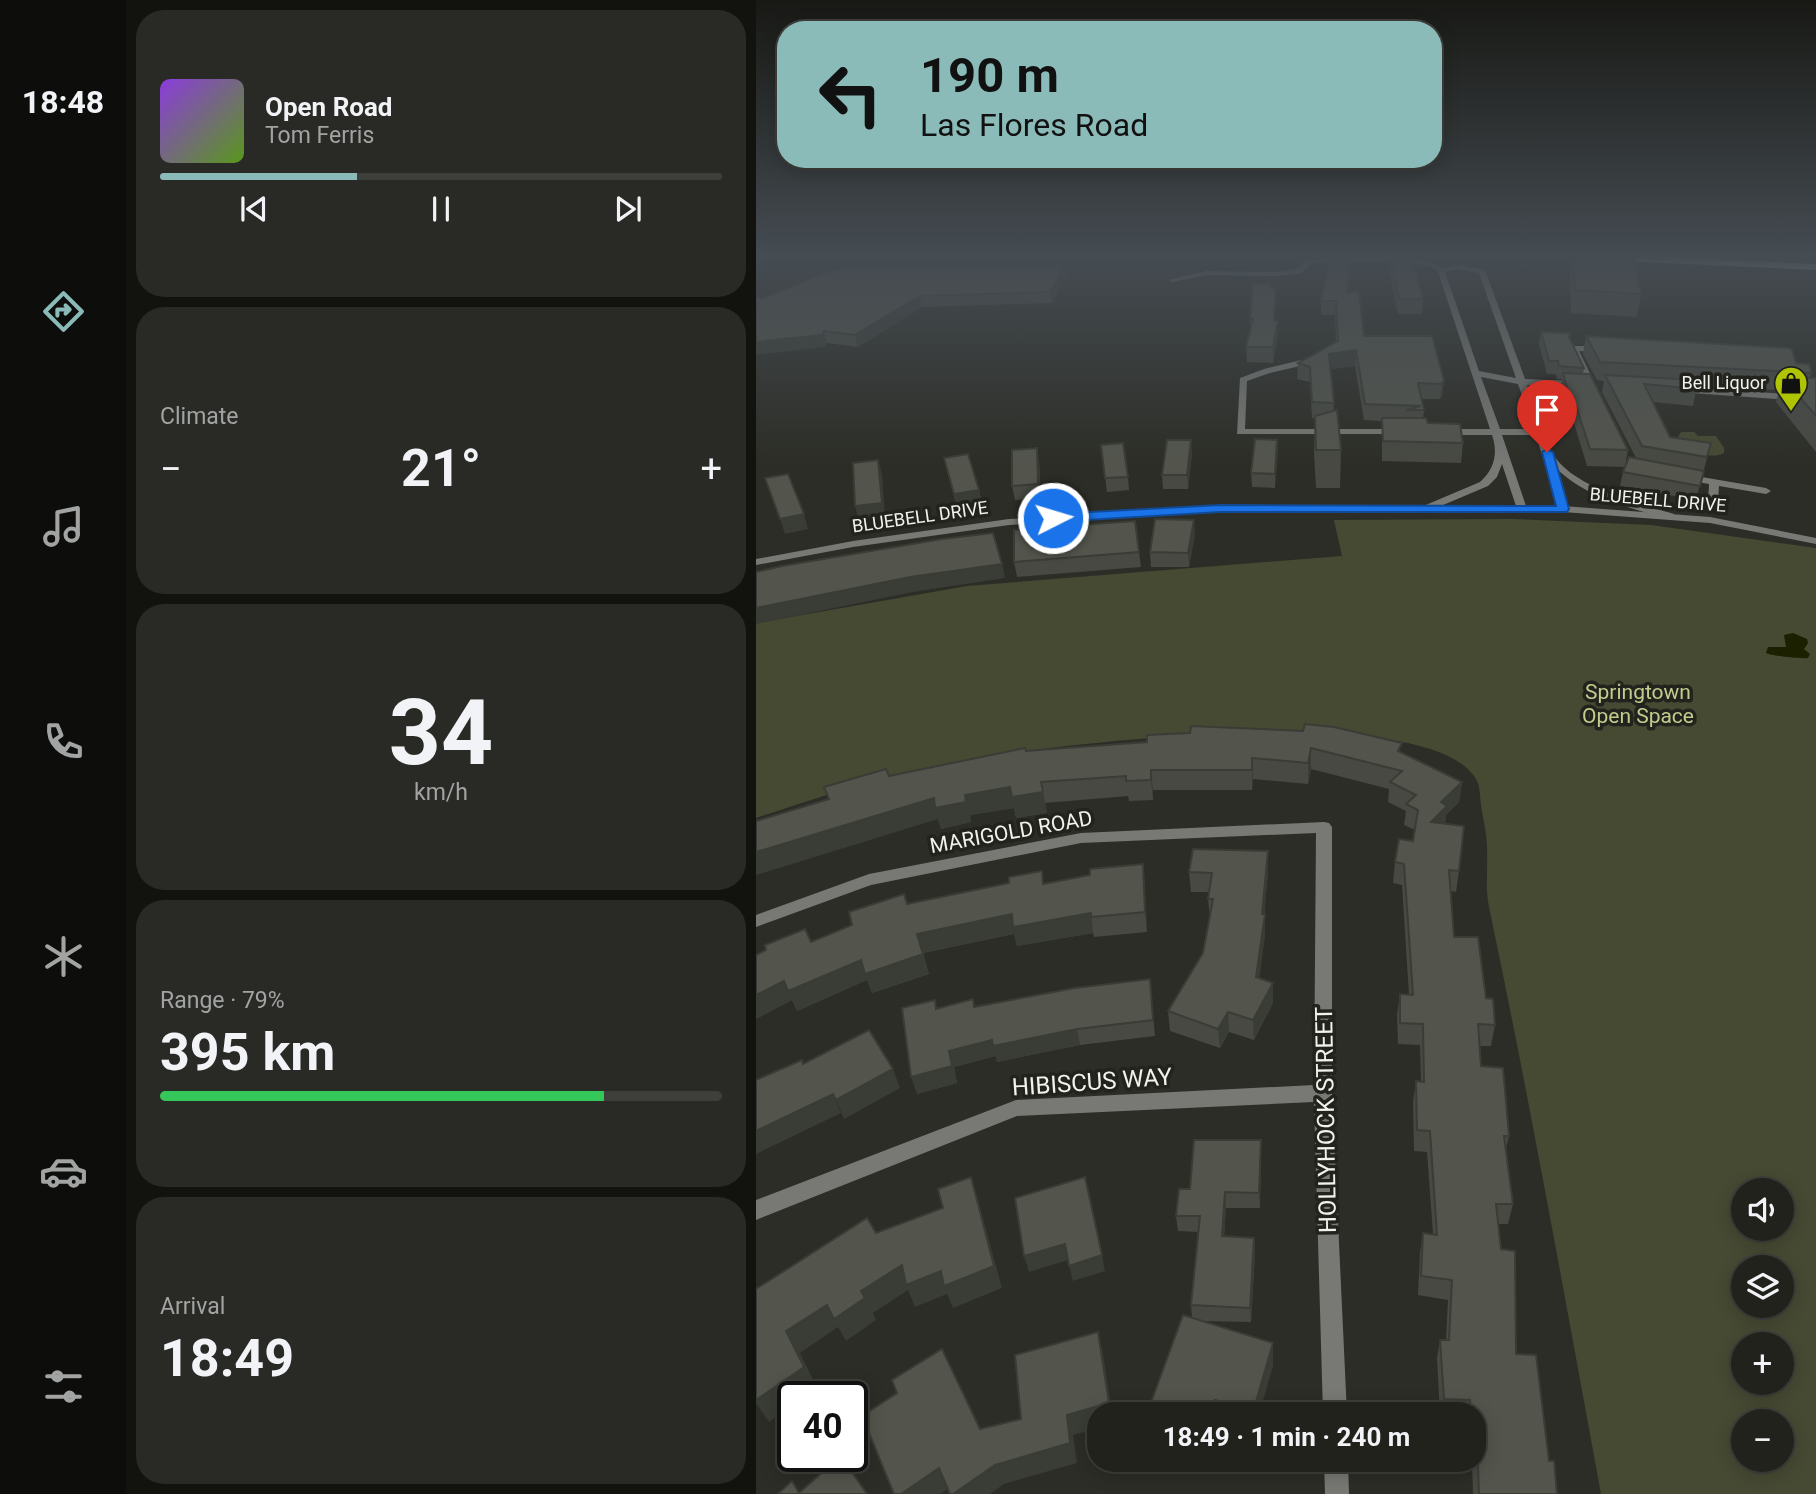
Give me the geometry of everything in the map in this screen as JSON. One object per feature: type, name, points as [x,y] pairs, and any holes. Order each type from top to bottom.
[{"type":"street","points":[[1460,327],[1522,509]]},
{"type":"street","points":[[1502,327],[1547,452],[1563,509]]},
{"type":"street","points":[[1597,396],[1573,348],[1611,350]]},
{"type":"street","points":[[1314,360],[1267,371],[1243,380],[1240,432],[1415,432]]},
{"type":"street","points":[[1475,373],[1522,382],[1604,385]]},
{"type":"street","points":[[1670,389],[1805,398],[1816,394]]},
{"type":"street","points":[[1428,432],[1540,432]]},
{"type":"street","points":[[1425,509],[1484,484],[1492,477],[1502,450]]},
{"type":"street","points":[[1547,452],[1559,467],[1585,488],[1605,497],[1670,516]]},
{"type":"street","points":[[1673,476],[1766,491]]},
{"type":"street","points":[[1713,503],[1714,482]]},
{"type":"street","name":"BLUEBELL DRIVE","points":[[756,562],[923,533],[1075,516],[1220,509],[1563,509],[1670,516],[1761,529],[1816,541]]},
{"type":"street","name":"BLUEBELL DRIVE","points":[[1761,529],[1816,532]]},
{"type":"street","name":"MARIGOLD ROAD","points":[[756,921],[869,880],[1081,838],[1324,827]]},
{"type":"street","name":"HOLLYHOCK STREET","points":[[1324,827],[1323,1093],[1335,1402]]},
{"type":"street","name":"HIBISCUS WAY","points":[[756,1210],[1016,1108],[1323,1093]]},
{"type":"street","points":[[1337,1472],[1338,1494]]},
{"type":"green space","points":[[1681,432],[1694,432],[1698,436],[1716,436],[1724,448],[1724,453],[1712,456],[1700,453],[1687,447],[1678,437]]},
{"type":"green space","name":"Springtown Open Space","points":[[1512,519],[1651,525],[1816,548],[1816,1494],[1601,1494],[1489,907],[1487,843],[1479,785],[1449,756],[1395,741],[1324,733],[1161,737],[1084,744],[949,763],[865,784],[756,818],[756,623],[967,586],[1342,556],[1334,520]]},
{"type":"shaded area","points":[[1793,633],[1807,639],[1808,643],[1804,649],[1810,654],[1808,658],[1766,653],[1768,647],[1786,647],[1784,635]]},
{"type":"building","points":[[756,327],[869,327],[855,335],[824,331],[822,335],[756,342]]},
{"type":"building","points":[[1251,327],[1277,327],[1273,347],[1246,347]]},
{"type":"building","points":[[1337,327],[1363,327],[1364,336],[1432,336],[1444,380],[1442,384],[1418,383],[1424,410],[1406,410],[1421,406],[1365,404],[1356,350],[1329,354],[1334,403],[1312,402],[1310,367],[1298,363],[1338,341]]},
{"type":"building","points":[[1541,332],[1570,333],[1569,337],[1584,368],[1559,366],[1558,361],[1549,361]]},
{"type":"building","points":[[1586,336],[1789,348],[1792,349],[1796,363],[1809,364],[1812,373],[1600,362]]},
{"type":"building","points":[[1563,373],[1590,374],[1628,450],[1590,449],[1576,406],[1572,406]]},
{"type":"building","points":[[1605,375],[1697,380],[1697,389],[1644,384],[1670,437],[1711,443],[1707,457],[1642,446]]},
{"type":"building","points":[[1783,377],[1816,378],[1816,416]]},
{"type":"building","points":[[1337,410],[1341,450],[1316,450],[1315,416]]},
{"type":"building","points":[[1382,418],[1426,418],[1428,423],[1460,424],[1463,443],[1383,441]]},
{"type":"building","points":[[1255,439],[1277,440],[1275,474],[1251,473]]},
{"type":"building","points":[[1167,440],[1191,440],[1187,475],[1162,475]]},
{"type":"building","points":[[1123,443],[1128,477],[1105,478],[1101,445]]},
{"type":"building","points":[[1037,448],[1038,484],[1012,486],[1012,450]]},
{"type":"building","points":[[968,454],[979,490],[954,494],[944,458]]},
{"type":"building","points":[[1629,457],[1704,471],[1700,486],[1623,472]]},
{"type":"building","points":[[878,460],[882,503],[855,506],[853,463]]},
{"type":"building","points":[[788,474],[804,514],[780,519],[765,478]]},
{"type":"building","points":[[1155,519],[1194,520],[1188,553],[1150,552]]},
{"type":"building","points":[[1135,521],[1139,552],[1014,562],[1014,530]]},
{"type":"building","points":[[993,533],[1002,564],[910,577],[756,608],[756,572],[942,539]]},
{"type":"building","points":[[1305,724],[1334,727],[1402,743],[1398,751],[1462,782],[1441,802],[1447,806],[1431,822],[1464,826],[1459,871],[1449,870],[1454,937],[1478,937],[1486,998],[1493,999],[1495,1025],[1478,1024],[1481,1066],[1503,1068],[1509,1136],[1504,1136],[1513,1204],[1496,1204],[1501,1249],[1515,1251],[1516,1354],[1536,1355],[1549,1461],[1554,1461],[1557,1494],[1479,1494],[1478,1472],[1486,1472],[1486,1402],[1444,1399],[1440,1340],[1449,1340],[1452,1280],[1421,1276],[1423,1233],[1437,1235],[1430,1131],[1417,1130],[1416,1081],[1424,1082],[1423,1024],[1400,1023],[1400,994],[1413,995],[1404,864],[1395,862],[1399,839],[1413,841],[1418,810],[1406,804],[1416,795],[1390,782],[1402,771],[1311,748],[1308,763],[1252,758],[1252,770],[1151,770],[1151,780],[1126,781],[1126,776],[1041,782],[1043,792],[1012,797],[1010,787],[965,795],[966,802],[935,808],[934,798],[756,852],[756,821],[829,799],[824,787],[886,769],[889,776],[1025,748],[1026,751],[1147,742],[1147,735],[1190,733],[1191,726],[1303,731]]},
{"type":"building","points":[[1193,849],[1268,851],[1262,914],[1265,914],[1256,977],[1273,983],[1253,1020],[1228,1012],[1218,1029],[1168,1011],[1203,953],[1213,899],[1208,899],[1212,873],[1189,872]]},
{"type":"building","points":[[1143,864],[1145,912],[1091,917],[1091,913],[1013,927],[1012,914],[917,934],[923,954],[865,974],[861,960],[788,991],[784,981],[756,995],[756,955],[766,950],[765,945],[805,929],[811,942],[852,925],[849,912],[904,894],[907,904],[1009,883],[1009,877],[1042,871],[1043,884],[1090,875],[1090,869]]},
{"type":"building","points":[[1150,979],[1153,1020],[1077,1029],[993,1046],[992,1040],[949,1051],[952,1066],[911,1077],[902,1008],[935,1000],[936,1009],[973,999],[974,1007],[1075,988]]},
{"type":"building","points":[[869,1030],[893,1069],[836,1100],[833,1094],[756,1131],[756,1080],[802,1060],[803,1064]]},
{"type":"building","points":[[1194,1140],[1261,1140],[1259,1193],[1225,1192],[1222,1236],[1254,1238],[1250,1308],[1191,1305],[1200,1216],[1176,1216],[1179,1189],[1190,1189]]},
{"type":"building","points":[[971,1177],[994,1266],[944,1286],[941,1271],[906,1285],[902,1265],[861,1291],[865,1298],[834,1319],[827,1305],[786,1331],[804,1367],[784,1381],[777,1381],[777,1386],[756,1400],[756,1289],[867,1218],[876,1233],[943,1208],[938,1189]]},
{"type":"building","points":[[1085,1177],[1102,1255],[1069,1266],[1065,1244],[1024,1256],[1015,1198]]},
{"type":"building","points":[[1183,1315],[1273,1343],[1256,1402],[1151,1402]]},
{"type":"building","points":[[1098,1332],[1109,1402],[1087,1402],[1087,1409],[1067,1415],[1070,1443],[995,1465],[953,1494],[950,1494],[939,1468],[901,1494],[894,1494],[868,1431],[868,1412],[897,1393],[892,1380],[942,1349],[980,1429],[1021,1419],[1015,1355]]},
{"type":"building","points":[[823,1472],[852,1472],[867,1494],[778,1494],[792,1481],[799,1493]]},
{"type":"place","name":"Bell Liquor","points":[[1791,413]]},
{"type":"route","points":[[1053,518],[1220,509],[1563,509],[1547,452]]}]
